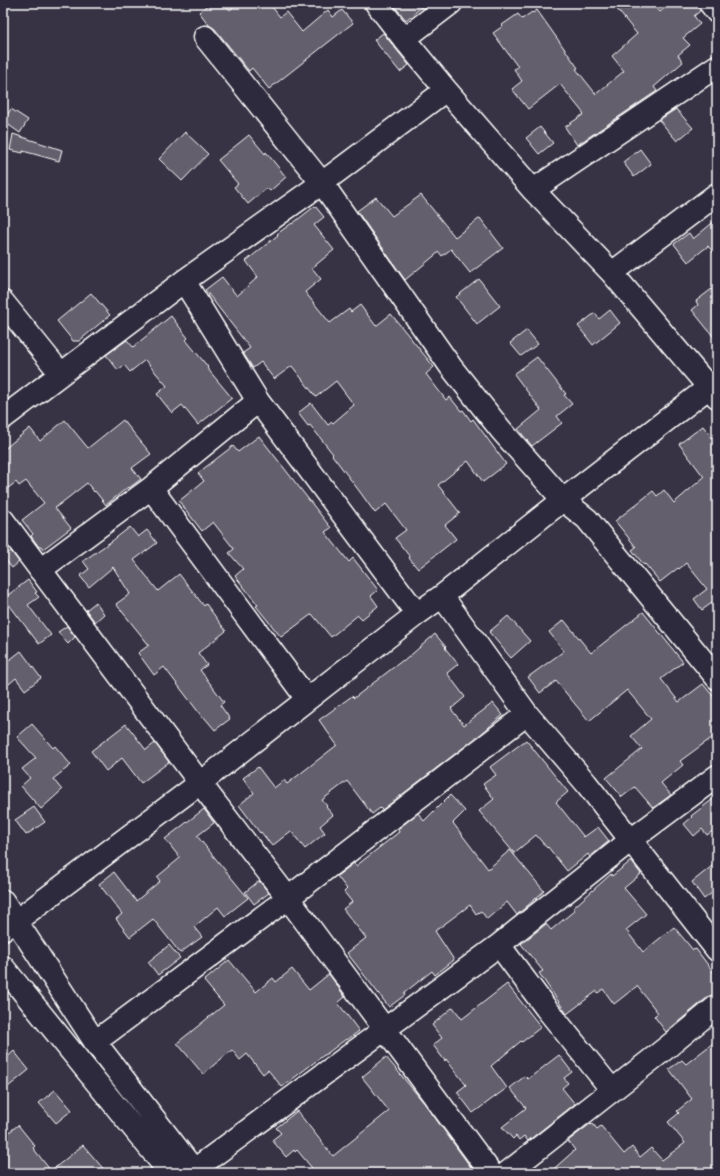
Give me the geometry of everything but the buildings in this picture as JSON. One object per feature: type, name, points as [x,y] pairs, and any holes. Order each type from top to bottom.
[{"type":"street","points":[[10,925],[200,783],[442,596],[563,500],[714,389],[612,274],[533,190],[446,90],[376,3]]},
{"type":"street","points":[[404,39],[451,3]]},
{"type":"street","points":[[710,3],[717,12]]},
{"type":"street","points":[[204,37],[322,183],[451,367],[501,430],[563,500],[587,519],[717,678]]},
{"type":"street","points":[[533,190],[717,66]]},
{"type":"street","points":[[3,418],[184,281],[322,183],[446,90]]},
{"type":"street","points":[[612,274],[717,194]]},
{"type":"street","points":[[184,281],[258,402],[417,614]]},
{"type":"street","points":[[3,302],[60,374]]},
{"type":"street","points":[[40,570],[151,488],[258,402]]},
{"type":"street","points":[[151,488],[307,699]]},
{"type":"street","points":[[3,520],[386,1029],[491,1173]]},
{"type":"street","points":[[442,596],[527,714],[586,783],[717,950]]},
{"type":"street","points":[[95,1042],[288,898],[527,714]]},
{"type":"street","points":[[3,901],[10,925],[95,1042],[195,1172],[499,945],[631,840],[717,776]]},
{"type":"street","points":[[499,945],[546,1008],[612,1090]]},
{"type":"street","points":[[3,967],[170,1173]]},
{"type":"street","points":[[507,1173],[670,1045],[717,1006]]}]
